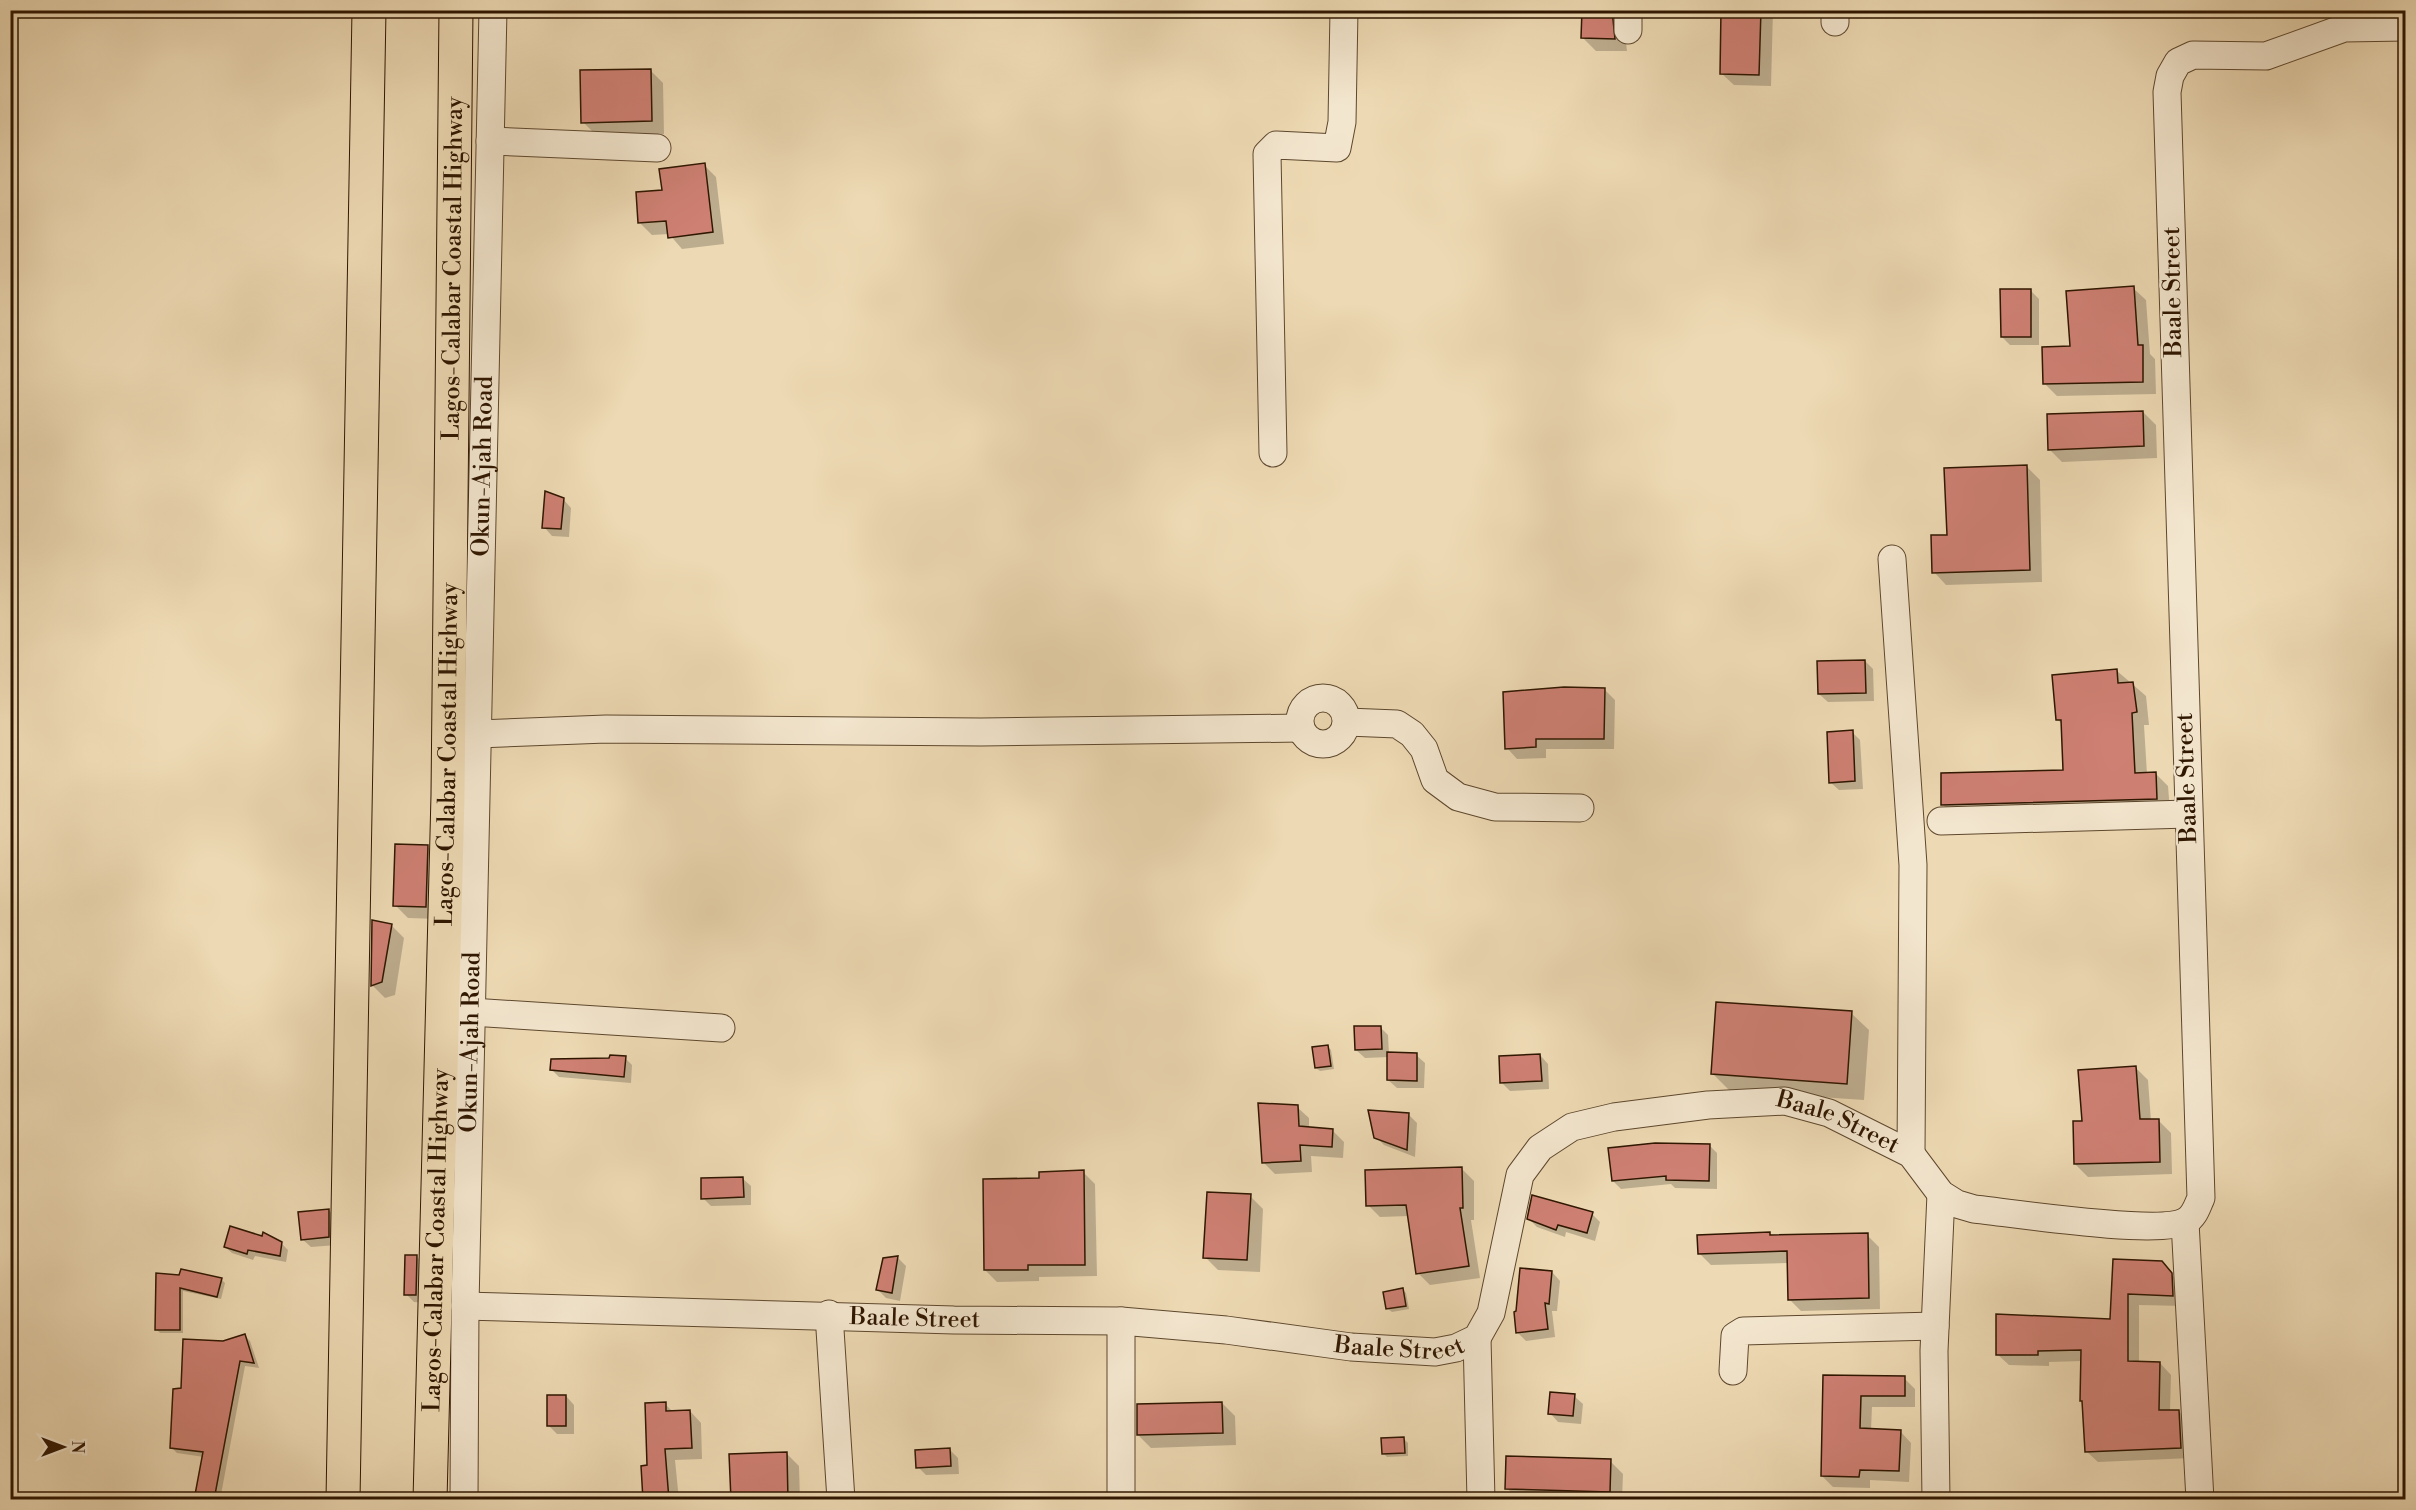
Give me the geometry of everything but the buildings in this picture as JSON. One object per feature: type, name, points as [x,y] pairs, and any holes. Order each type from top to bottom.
[{"type":"highway","points":[[343,1500],[369,10]]},
{"type":"highway","name":"Lagos-Calabar Coastal Highway","points":[[430,1500],[448,795],[456,10]]},
{"type":"street","name":"Okun-Ajah Road","points":[[464,1500],[465,1306],[493,10]]},
{"type":"street","points":[[1273,453],[1267,154],[1276,145],[1337,148],[1342,122],[1344,10]]},
{"type":"street","name":"Baale Street","points":[[465,1306],[829,1314],[954,1320],[1121,1321],[1226,1330],[1351,1347],[1435,1352],[1456,1348],[1477,1338],[1491,1312],[1520,1176],[1540,1148],[1572,1127],[1614,1117],[1708,1105],[1785,1101],[1829,1113],[1911,1154],[1941,1194],[1957,1204],[1986,1210],[2126,1225],[2156,1226],[2185,1222],[2194,1215],[2201,1198],[2167,92],[2170,76],[2178,62],[2193,55],[2266,56],[2344,28],[2406,27]]},
{"type":"street","points":[[490,141],[657,148]]},
{"type":"street","points":[[1892,559],[1913,865],[1911,1154]]},
{"type":"street","points":[[1328,697],[1342,706],[1347,722],[1341,737],[1326,745],[1310,742],[1300,728],[1301,711],[1312,699],[1328,697]]},
{"type":"street","points":[[1347,722],[1397,724],[1412,734],[1424,749],[1435,780],[1458,797],[1495,807],[1580,808]]},
{"type":"street","points":[[478,734],[606,729],[981,732],[1300,728]]},
{"type":"street","points":[[1941,821],[2188,814]]},
{"type":"street","points":[[471,1012],[721,1028]]},
{"type":"street","points":[[1936,1500],[1935,1326],[1941,1194]]},
{"type":"street","points":[[2185,1222],[2200,1500]]},
{"type":"street","points":[[829,1314],[841,1500]]},
{"type":"street","points":[[1121,1321],[1121,1500]]},
{"type":"street","points":[[1733,1371],[1735,1336],[1743,1331],[1935,1326]]},
{"type":"street","points":[[1477,1338],[1481,1500]]}]
